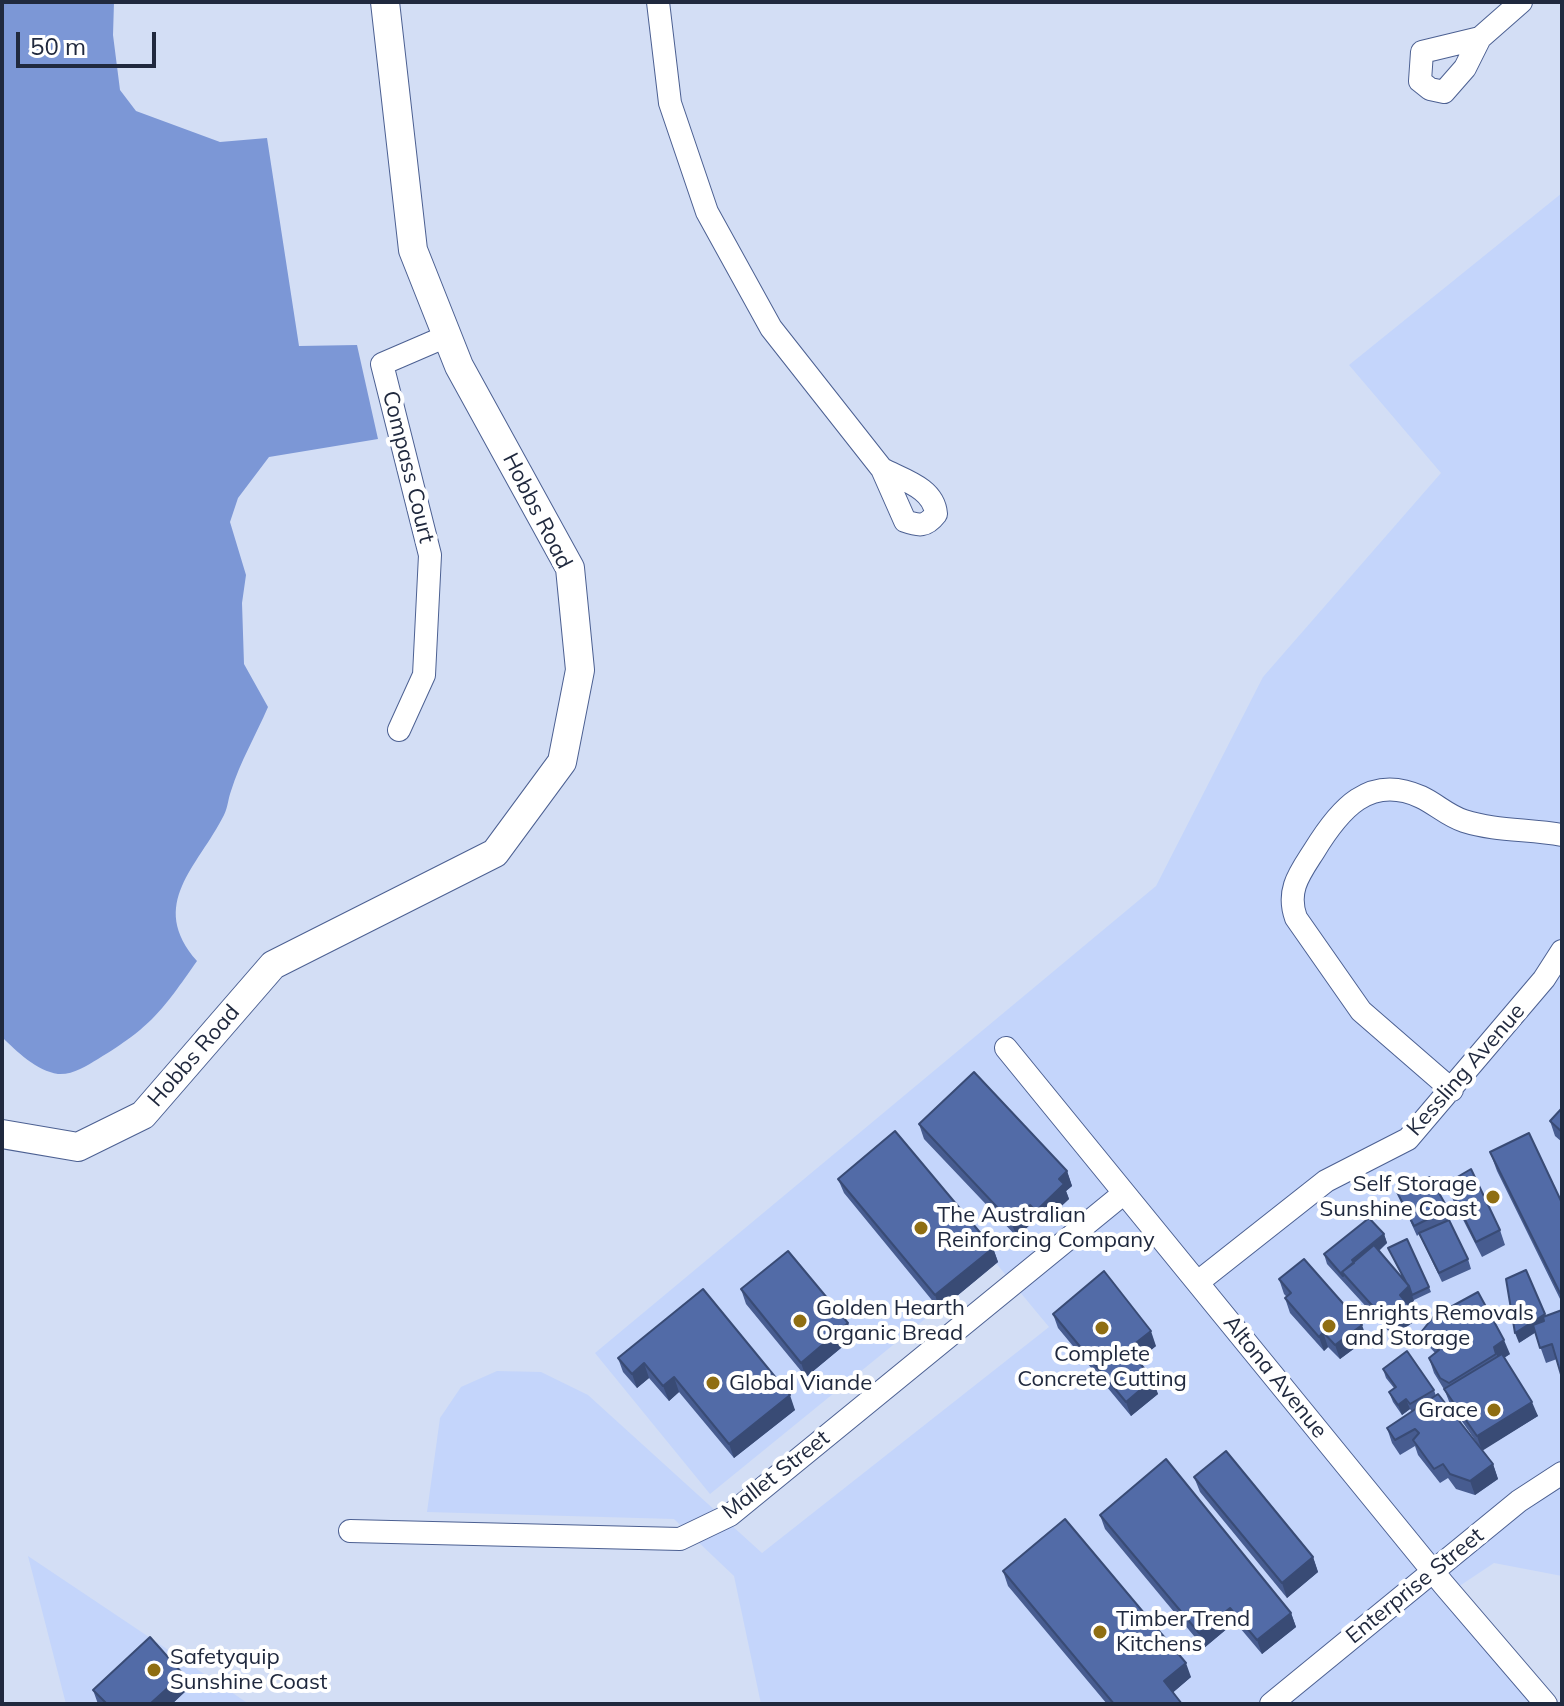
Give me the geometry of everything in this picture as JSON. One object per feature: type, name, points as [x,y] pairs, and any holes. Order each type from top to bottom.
[{"type":"street","name":"Hobbs Road","points":[[2,1134],[78,1147],[143,1115],[273,965],[495,853],[562,762],[580,670],[570,568],[459,366],[413,250],[385,2]]},
{"type":"street","points":[[658,2],[670,103],[707,212],[771,328],[882,469]]},
{"type":"street","points":[[1480,38],[1521,2]]},
{"type":"street","name":"Compass Court","points":[[399,730],[424,675],[430,555],[382,364],[447,336]]},
{"type":"street","points":[[1452,1090],[1352,1000],[1296,918],[1291,905],[1295,882],[1339,813],[1359,796],[1376,789],[1422,798],[1448,814],[1479,825],[1562,835]]},
{"type":"street","name":"Kessling Avenue","points":[[1198,1282],[1326,1181],[1401,1144],[1452,1090],[1544,979],[1562,951]]},
{"type":"street","name":"Altona Avenue","points":[[1006,1048],[1433,1571],[1546,1704]]},
{"type":"street","name":"Mallet Street","points":[[350,1531],[680,1539],[730,1515],[1123,1194]]},
{"type":"street","name":"Enterprise Street","points":[[1271,1704],[1519,1501],[1562,1473]]},
{"type":"shaded area","points":[[2,2],[114,2],[113,35],[120,90],[136,111],[220,142],[267,138],[299,346],[357,345],[378,439],[269,457],[238,498],[230,522],[246,575],[242,603],[244,664],[268,707],[239,770],[224,815],[191,869],[177,903],[176,921],[183,940],[197,961],[164,1006],[143,1027],[116,1048],[74,1072],[64,1074],[35,1065],[2,1037]]},
{"type":"shaded area","points":[[1562,193],[1562,1576],[1494,1563],[1458,1587],[1558,1704],[761,1704],[734,1576],[674,1519],[427,1512],[440,1418],[461,1387],[497,1371],[541,1372],[588,1395],[762,1553],[1049,1327],[995,1262],[710,1494],[595,1353],[1156,886],[1263,677],[1441,473],[1349,365]]},
{"type":"shaded area","points":[[28,1556],[249,1704],[66,1704]]},
{"type":"building","points":[[974,1072],[1067,1171],[1059,1179],[1064,1184],[1036,1211],[1030,1205],[1011,1222],[919,1124]]},
{"type":"building","points":[[1562,1108],[1562,1132],[1550,1121]]},
{"type":"building","name":"The Australian Reinforcing Company","points":[[895,1131],[993,1248],[935,1295],[838,1179]]},
{"type":"building","points":[[1529,1133],[1562,1203],[1560,1293],[1490,1152]]},
{"type":"building","points":[[1471,1169],[1500,1230],[1476,1242],[1447,1183]]},
{"type":"building","points":[[1430,1177],[1448,1209],[1414,1226],[1397,1192]]},
{"type":"building","points":[[1369,1218],[1384,1234],[1352,1260],[1354,1263],[1342,1272],[1343,1276],[1324,1254]]},
{"type":"building","points":[[1449,1220],[1468,1259],[1439,1273],[1419,1233]]},
{"type":"building","points":[[1407,1239],[1429,1287],[1412,1295],[1388,1248]]},
{"type":"building","points":[[1374,1245],[1409,1286],[1400,1295],[1410,1307],[1387,1322],[1342,1272]]},
{"type":"building","name":"Golden Hearth Organic Bread","points":[[788,1251],[848,1323],[801,1363],[741,1289]]},
{"type":"building","name":"Enrights Removals and Storage","points":[[1304,1259],[1362,1325],[1335,1345],[1323,1332],[1319,1337],[1285,1298],[1291,1293],[1279,1279]]},
{"type":"building","points":[[1526,1270],[1545,1314],[1515,1333],[1506,1279]]},
{"type":"building","points":[[1104,1271],[1151,1331],[1128,1349],[1153,1379],[1126,1402],[1053,1314]]},
{"type":"building","name":"Global Viande","points":[[703,1289],[790,1395],[729,1444],[674,1377],[663,1386],[644,1363],[632,1374],[618,1358]]},
{"type":"building","points":[[1478,1292],[1504,1340],[1494,1347],[1496,1354],[1449,1383],[1440,1378],[1429,1358],[1439,1350],[1422,1331],[1434,1316]]},
{"type":"building","points":[[1562,1310],[1562,1378],[1552,1344],[1540,1348],[1533,1325],[1544,1321],[1543,1317]]},
{"type":"building","points":[[1407,1351],[1434,1390],[1410,1404],[1406,1399],[1398,1405],[1389,1392],[1396,1387],[1383,1369]]},
{"type":"building","name":"Grace","points":[[1502,1354],[1532,1402],[1477,1436],[1444,1389]]},
{"type":"building","points":[[1438,1394],[1493,1464],[1470,1481],[1450,1474],[1443,1464],[1434,1469],[1413,1440],[1419,1433],[1415,1429],[1395,1440],[1387,1428]]},
{"type":"building","points":[[1226,1451],[1313,1557],[1282,1583],[1194,1477]]},
{"type":"building","points":[[1166,1459],[1291,1613],[1257,1640],[1230,1608],[1199,1633],[1100,1515]]},
{"type":"building","name":"Timber Trend Kitchens","points":[[1065,1519],[1186,1663],[1164,1681],[1182,1704],[1114,1704],[1003,1571]]},
{"type":"building","name":"Safetyquip Sunshine Coast","points":[[150,1637],[183,1674],[150,1704],[107,1704],[93,1690]]},
{"type":"place","name":"Self Storage Sunshine Coast","points":[[1493,1197]]},
{"type":"place","name":"The Australian Reinforcing Company","points":[[921,1228]]},
{"type":"place","name":"Golden Hearth Organic Bread","points":[[800,1321]]},
{"type":"place","name":"Enrights Removals and Storage","points":[[1329,1326]]},
{"type":"place","name":"Complete Concrete Cutting","points":[[1102,1328]]},
{"type":"place","name":"Global Viande","points":[[713,1383]]},
{"type":"place","name":"Grace","points":[[1494,1410]]},
{"type":"place","name":"Timber Trend Kitchens","points":[[1100,1632]]},
{"type":"place","name":"Safetyquip Sunshine Coast","points":[[154,1670]]}]
